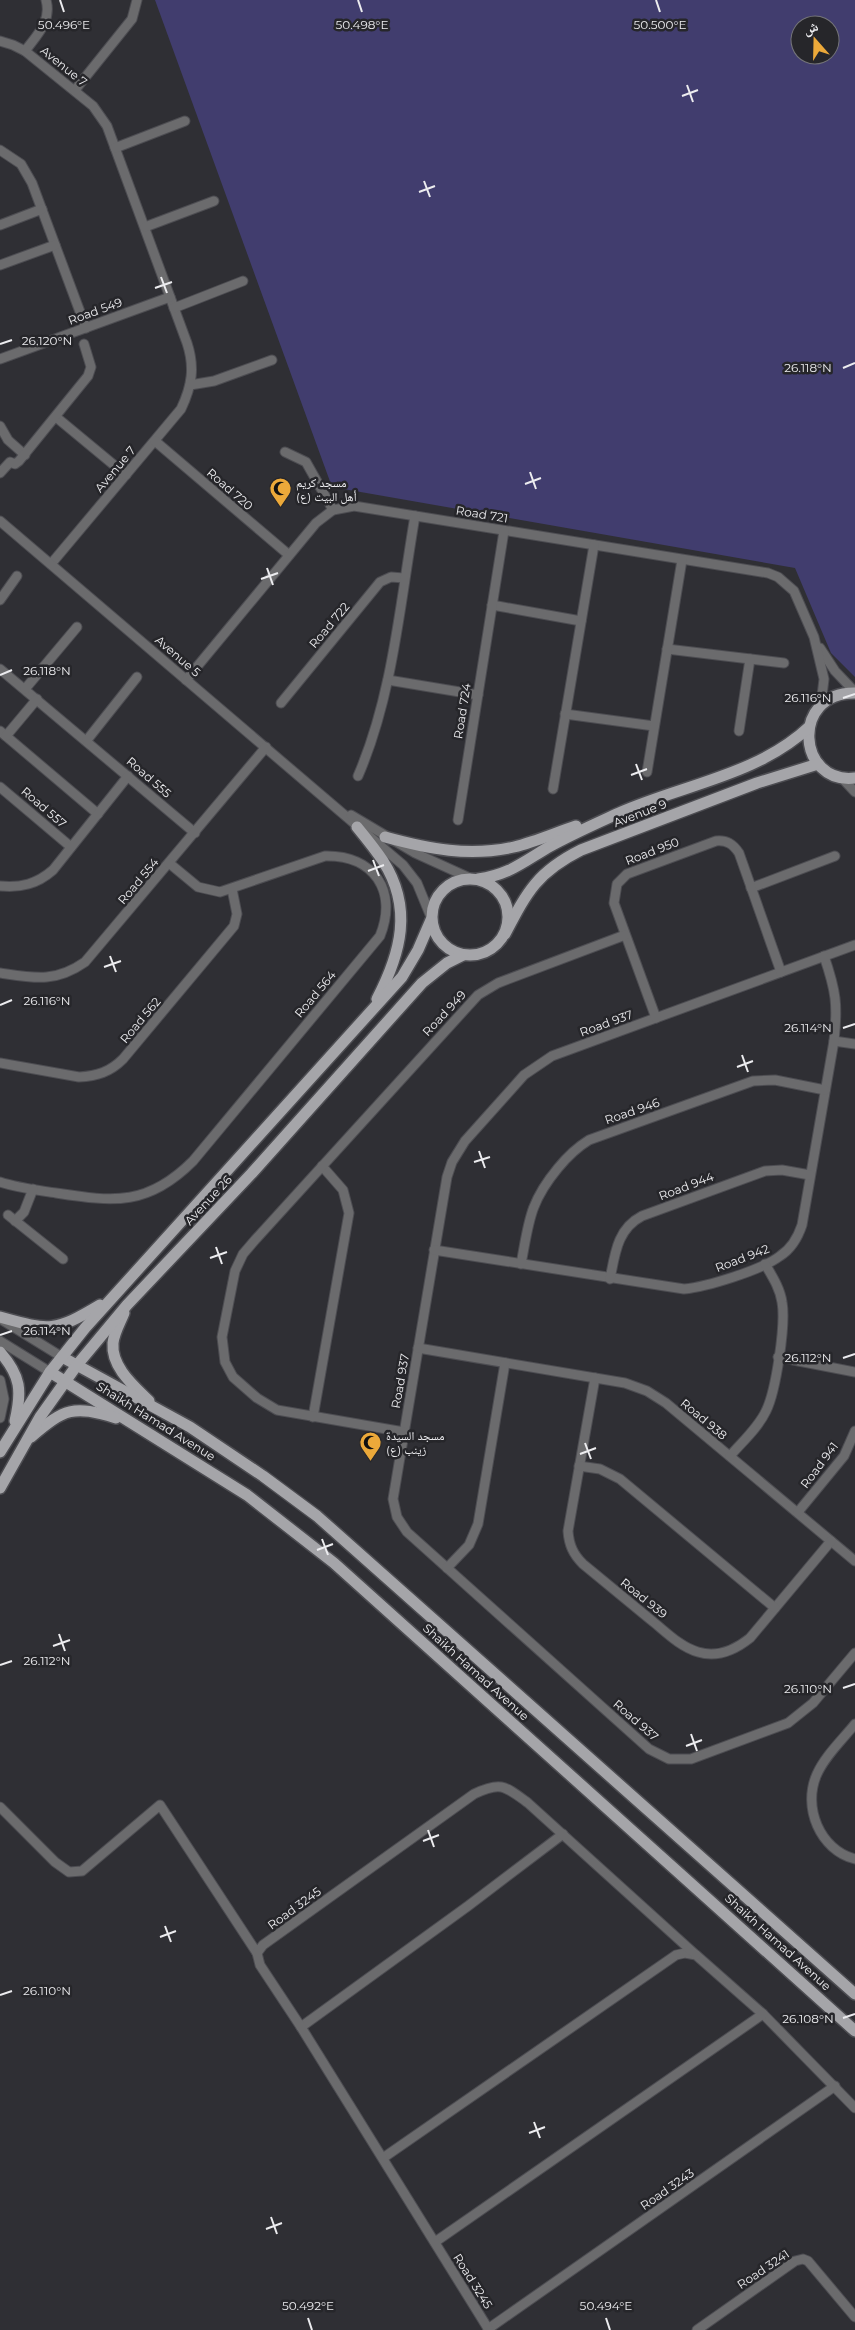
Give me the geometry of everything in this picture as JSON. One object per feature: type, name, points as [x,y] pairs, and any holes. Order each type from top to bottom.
[{"type":"main road","points":[[855,692],[838,695],[821,704],[813,714],[809,727],[809,747],[818,764],[829,772],[841,777],[855,778]]},
{"type":"main road","name":"Avenue 9","points":[[475,879],[501,875],[514,869],[554,844],[620,812],[767,758],[797,738],[809,727]]},
{"type":"main road","name":"Avenue 9","points":[[504,934],[530,889],[544,873],[562,860],[581,850],[758,782],[818,764]]},
{"type":"main road","points":[[385,837],[447,851],[490,851],[514,847],[620,812]]},
{"type":"main road","points":[[357,827],[384,862],[396,889],[402,916],[397,953],[388,977],[369,1014]]},
{"type":"main road","points":[[475,879],[489,884],[505,900],[508,911],[508,923],[504,934],[492,949],[483,953],[463,955],[453,952],[438,939],[431,918],[433,905],[444,889],[460,880],[475,879]]},
{"type":"main road","name":"Avenue 26","points":[[0,1452],[50,1372],[110,1300],[369,1014],[406,970],[431,918]]},
{"type":"main road","name":"Avenue 26","points":[[0,1488],[24,1442],[76,1365],[127,1305],[252,1173],[422,983],[447,963],[463,955]]},
{"type":"main road","points":[[0,1318],[36,1327],[59,1327],[70,1323],[110,1300]]},
{"type":"main road","points":[[127,1305],[114,1343],[116,1358],[127,1378],[160,1410]]},
{"type":"main road","points":[[0,1352],[11,1365],[19,1388],[19,1401],[12,1431]]},
{"type":"main road","name":"Shaikh Hamad Avenue","points":[[62,1357],[160,1410],[239,1459],[317,1516],[855,1994]]},
{"type":"main road","name":"Shaikh Hamad Avenue","points":[[50,1372],[247,1495],[334,1562],[855,2031]]},
{"type":"main road","points":[[24,1442],[53,1418],[72,1410],[90,1410],[131,1422]]},
{"type":"street","points":[[26,51],[46,23],[48,8],[46,0]]},
{"type":"street","points":[[75,90],[132,19],[137,0]]},
{"type":"street","name":"Avenue 7","points":[[0,41],[13,44],[26,51],[75,90],[101,115],[115,148],[191,355],[190,385],[181,408],[50,564]]},
{"type":"street","points":[[115,148],[185,121]]},
{"type":"street","points":[[0,150],[12,157],[27,173],[86,328]]},
{"type":"street","points":[[144,227],[214,201]]},
{"type":"street","points":[[0,225],[42,209]]},
{"type":"street","points":[[0,265],[55,245]]},
{"type":"street","points":[[174,308],[243,281]]},
{"type":"street","name":"Road 549","points":[[0,359],[170,297]]},
{"type":"street","points":[[0,473],[10,462],[17,464],[90,373],[91,366],[84,344]]},
{"type":"street","points":[[190,385],[214,381],[272,360]]},
{"type":"street","points":[[56,417],[126,475]]},
{"type":"street","points":[[0,426],[8,440],[25,455]]},
{"type":"street","name":"Road 720","points":[[155,441],[289,555]]},
{"type":"street","points":[[285,452],[306,462],[333,510]]},
{"type":"street","name":"Road 721","points":[[186,680],[316,522],[333,510],[354,506],[768,573],[778,577],[794,591],[814,637],[834,671],[855,692]]},
{"type":"street","points":[[358,776],[376,733],[388,680],[415,516]]},
{"type":"street","name":"Avenue 5","points":[[0,521],[340,809],[357,827],[411,873],[418,882],[431,918]]},
{"type":"street","name":"Road 724","points":[[458,820],[504,531]]},
{"type":"street","points":[[553,789],[594,545]]},
{"type":"street","points":[[647,772],[682,560]]},
{"type":"street","points":[[0,600],[17,576]]},
{"type":"street","name":"Road 722","points":[[281,703],[380,582],[391,577],[404,578]]},
{"type":"street","points":[[492,606],[581,621]]},
{"type":"street","points":[[25,689],[77,627]]},
{"type":"street","name":"Road 721","points":[[814,637],[824,679],[821,704]]},
{"type":"street","points":[[667,649],[784,664]]},
{"type":"street","points":[[739,732],[750,659]]},
{"type":"street","name":"Road 555","points":[[0,668],[195,833]]},
{"type":"street","points":[[87,740],[137,677]]},
{"type":"street","points":[[388,680],[478,694]]},
{"type":"street","points":[[37,699],[3,734],[98,814]]},
{"type":"street","points":[[566,714],[654,726]]},
{"type":"street","name":"Road 554","points":[[0,973],[47,978],[73,970],[94,952],[266,748]]},
{"type":"street","name":"Road 557","points":[[0,886],[23,886],[44,877],[71,847],[128,776]]},
{"type":"street","points":[[841,777],[855,792]]},
{"type":"street","name":"Road 557","points":[[0,786],[71,847]]},
{"type":"street","name":"Avenue 5","points":[[340,809],[385,837],[422,856],[475,879]]},
{"type":"street","name":"Road 950","points":[[656,1018],[614,903],[616,884],[627,874],[716,841],[724,840],[735,847],[739,853],[781,972]]},
{"type":"street","name":"Road 564","points":[[0,1182],[33,1189],[115,1200],[150,1192],[181,1174],[380,936],[385,922],[387,907],[385,892],[378,879],[368,868],[355,860],[340,856],[325,856],[232,889],[215,891],[198,887],[169,863]]},
{"type":"street","points":[[751,888],[835,856]]},
{"type":"street","name":"Road 562","points":[[0,1063],[79,1077],[103,1074],[114,1068],[234,926],[236,914],[232,889]]},
{"type":"street","name":"Road 949","points":[[404,1432],[277,1410],[257,1398],[233,1377],[228,1370],[223,1354],[222,1337],[232,1280],[243,1254],[478,995],[498,983],[625,936]]},
{"type":"street","name":"Road 937","points":[[855,945],[552,1056],[530,1070],[518,1081],[465,1141],[452,1162],[434,1250],[393,1493],[395,1511],[403,1528],[649,1749],[669,1760],[691,1759],[788,1723],[813,1703],[855,1653]]},
{"type":"street","name":"Road 942","points":[[434,1250],[684,1289],[702,1287],[765,1264],[785,1252],[799,1232],[834,1041],[837,1012],[836,996],[824,956]]},
{"type":"street","points":[[834,1041],[855,1044]]},
{"type":"street","name":"Road 946","points":[[521,1264],[531,1212],[537,1197],[569,1155],[589,1140],[753,1082],[775,1080],[825,1090]]},
{"type":"street","points":[[313,1417],[349,1214],[343,1190],[322,1166]]},
{"type":"street","name":"Road 944","points":[[610,1278],[621,1235],[630,1224],[642,1216],[765,1171],[782,1170],[810,1175]]},
{"type":"street","points":[[16,1222],[27,1207],[33,1189]]},
{"type":"street","points":[[8,1215],[63,1258]]},
{"type":"street","points":[[730,1456],[766,1411],[778,1357],[784,1315],[783,1303],[765,1264]]},
{"type":"street","points":[[0,1318],[62,1357]]},
{"type":"street","points":[[0,1341],[50,1372]]},
{"type":"street","name":"Road 938","points":[[418,1348],[636,1386],[657,1396],[855,1561]]},
{"type":"street","points":[[778,1357],[855,1372]]},
{"type":"street","points":[[447,1568],[469,1545],[478,1524],[505,1363]]},
{"type":"street","name":"Road 939","points":[[595,1378],[568,1531],[569,1543],[574,1555],[677,1641],[698,1652],[709,1654],[731,1651],[750,1638],[831,1541]]},
{"type":"street","points":[[0,1380],[4,1399],[0,1418]]},
{"type":"street","name":"Road 941","points":[[798,1512],[844,1456],[855,1431]]},
{"type":"street","points":[[579,1466],[600,1469],[620,1478],[775,1608]]},
{"type":"street","points":[[855,1724],[824,1762],[816,1776],[812,1809],[819,1832],[830,1847],[847,1857],[855,1859]]},
{"type":"street","name":"Road 3245","points":[[488,2330],[301,2026],[260,1965],[258,1953],[263,1945],[474,1794],[492,1786],[508,1789],[563,1834],[763,2014],[835,2086]]},
{"type":"street","points":[[0,1807],[55,1862],[69,1872],[82,1871],[160,1805],[258,1953]]},
{"type":"street","points":[[301,2026],[468,1906],[563,1834]]},
{"type":"street","points":[[382,2158],[676,1955],[685,1953],[696,1955]]},
{"type":"street","points":[[435,2242],[763,2014]]},
{"type":"street","points":[[835,2086],[855,2108]]},
{"type":"street","name":"Road 3243","points":[[488,2330],[835,2086]]},
{"type":"street","name":"Road 3241","points":[[703,2328],[795,2261],[803,2259],[808,2261],[855,2317]]},
{"type":"shaded area","points":[[155,0],[855,0],[855,677],[831,653],[795,568],[332,487]]},
{"type":"place","name":"مسجد كريم أهل البيت (ع)","points":[[280,508]]},
{"type":"place","name":"مسجد السيدة زينب (ع)","points":[[370,1461]]}]
